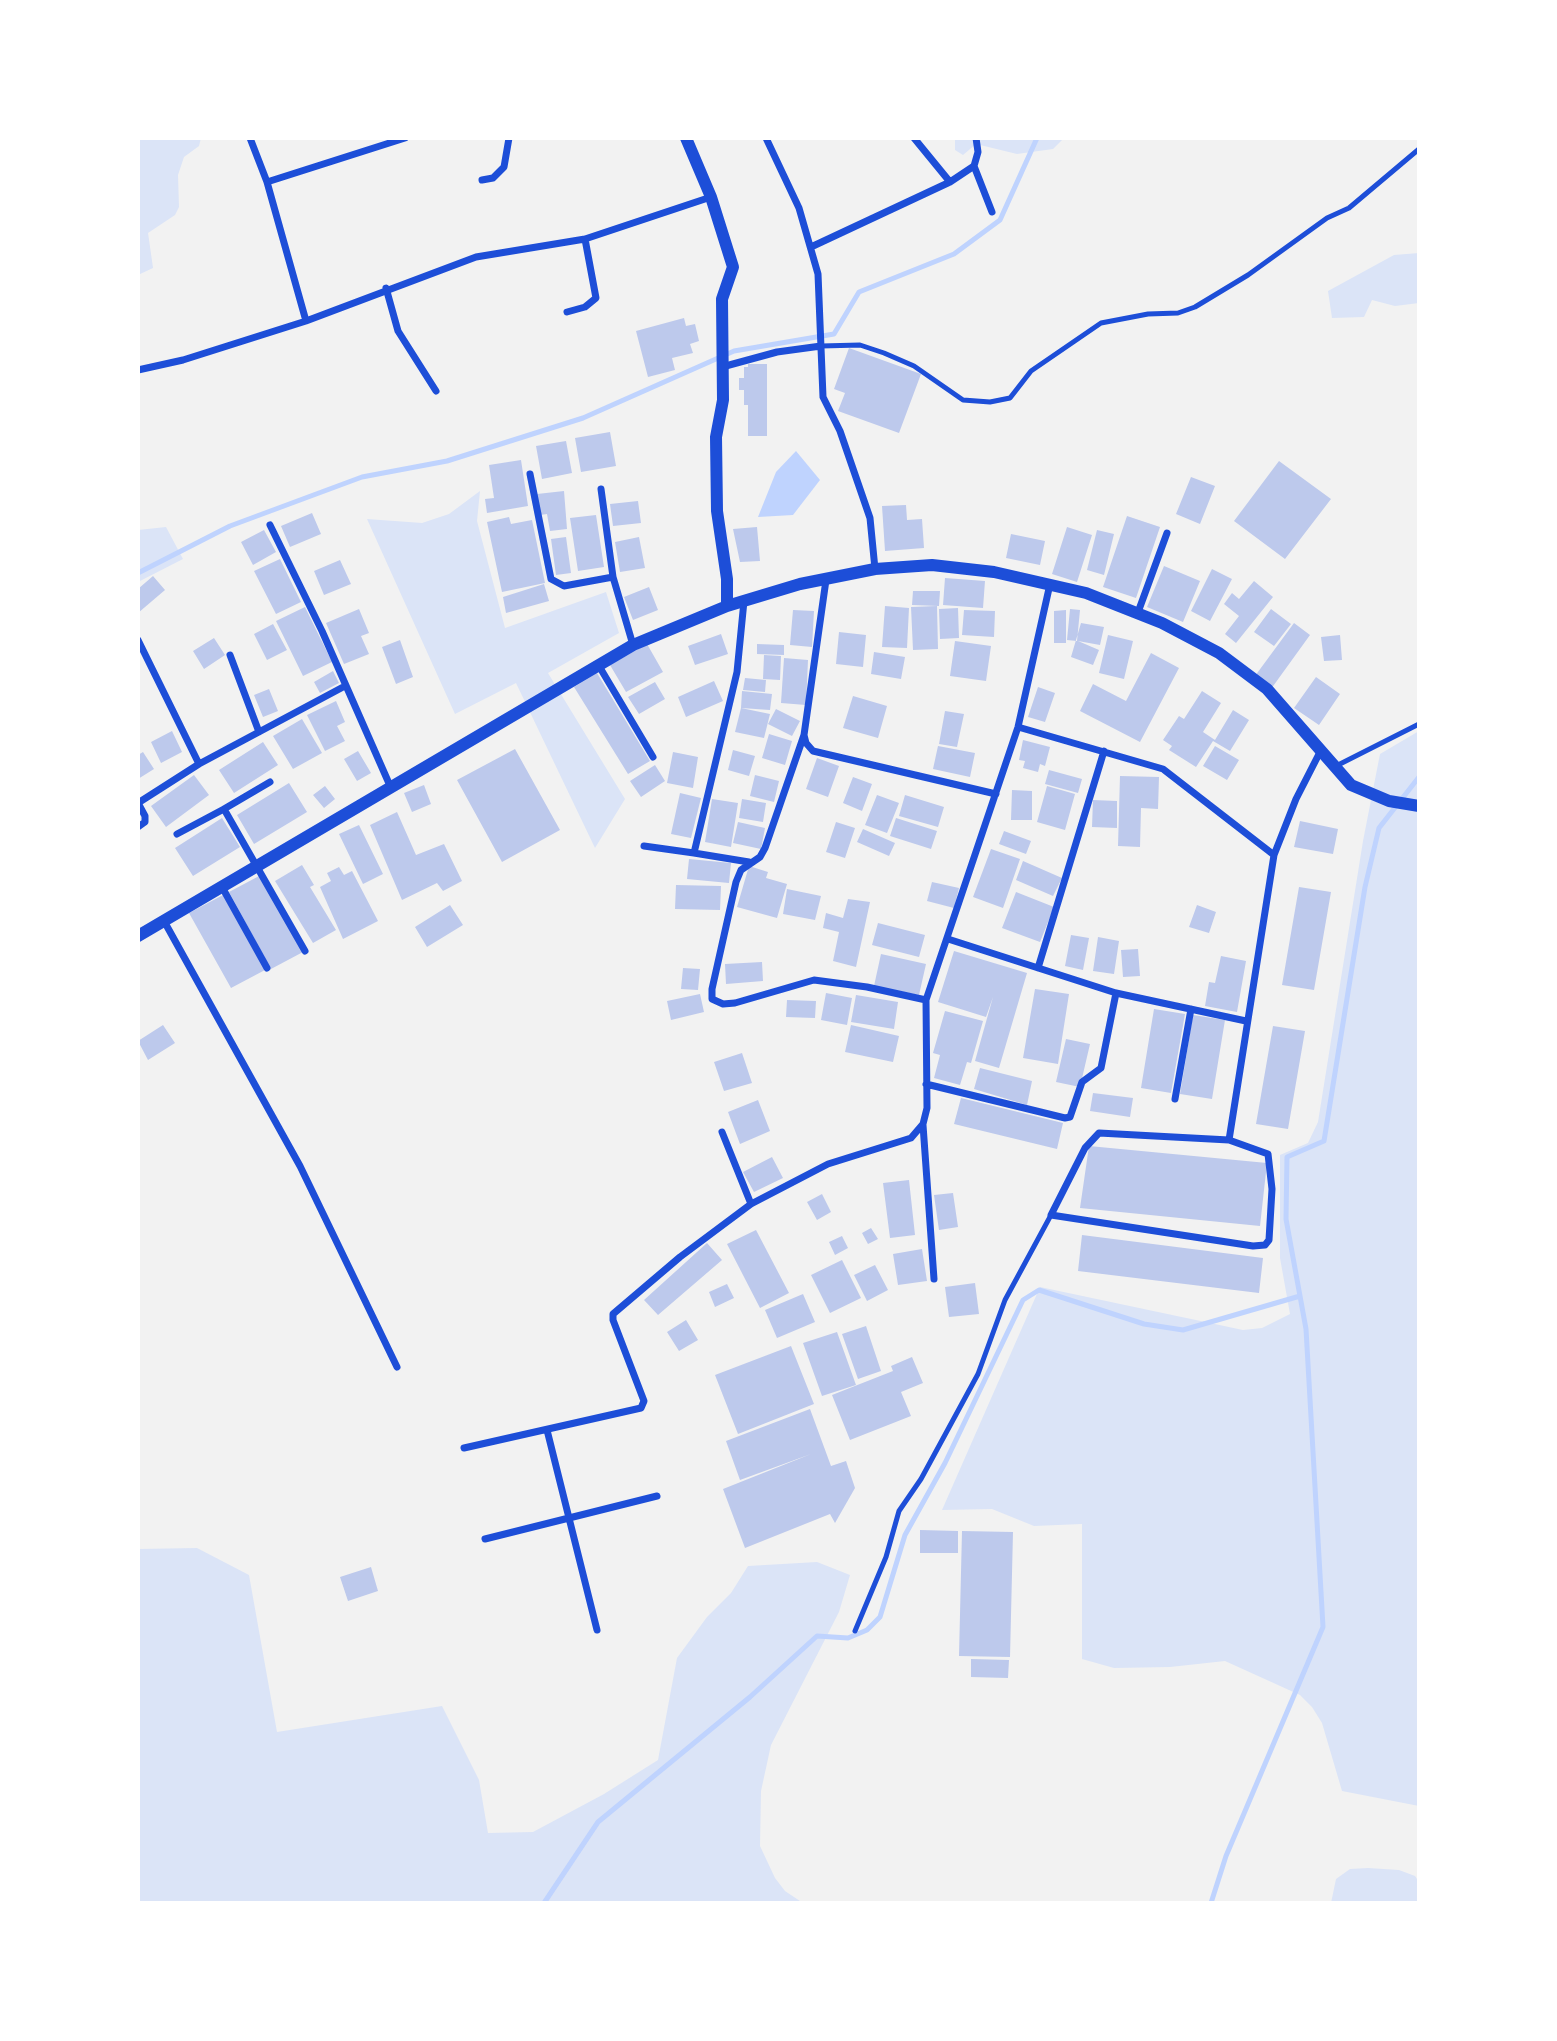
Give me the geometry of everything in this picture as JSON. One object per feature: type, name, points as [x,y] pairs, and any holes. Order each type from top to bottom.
[{"type":"street","points":[[250,138],[267,182],[306,321]]},
{"type":"street","points":[[267,182],[405,138]]},
{"type":"street","points":[[482,180],[493,178],[504,167],[509,138]]},
{"type":"street","points":[[686,138],[711,197],[733,267],[722,299],[723,400],[716,437],[716,475],[727,606]]},
{"type":"street","points":[[766,138],[799,208],[818,274],[823,397],[840,431],[870,518],[875,569]]},
{"type":"street","points":[[914,138],[950,182]]},
{"type":"street","points":[[976,138],[974,166],[992,212]]},
{"type":"street","points":[[811,247],[950,182],[974,166]]},
{"type":"street","points":[[138,370],[206,354],[306,321],[386,288],[476,257],[585,239],[711,197]]},
{"type":"street","points":[[567,312],[585,307],[596,298],[585,239]]},
{"type":"street","points":[[386,288],[398,331],[436,391]]},
{"type":"street","points":[[721,359],[821,344]]},
{"type":"street","points":[[530,474],[551,579],[564,586],[613,578]]},
{"type":"street","points":[[601,489],[613,578],[633,645]]},
{"type":"street","points":[[270,525],[322,631],[391,789]]},
{"type":"street","points":[[1137,615],[1167,533]]},
{"type":"street","points":[[138,936],[633,645],[727,606],[875,569],[932,565],[1049,584],[1086,593],[1194,638],[1267,689],[1351,785],[1389,801],[1415,806]]},
{"type":"street","points":[[826,580],[804,735],[765,848],[760,857],[749,862],[736,882],[712,989],[713,1001],[735,1003],[814,980],[856,985],[926,1000]]},
{"type":"street","points":[[934,1279],[923,1124],[926,1000],[1018,726],[1049,584]]},
{"type":"street","points":[[694,853],[737,672],[744,601]]},
{"type":"street","points":[[138,640],[199,764]]},
{"type":"street","points":[[230,654],[259,732]]},
{"type":"street","points":[[598,666],[653,757]]},
{"type":"street","points":[[138,827],[145,822],[145,816],[138,803],[199,764],[345,686]]},
{"type":"street","points":[[1018,726],[1163,769],[1274,855]]},
{"type":"street","points":[[804,735],[813,751],[996,794]]},
{"type":"street","points":[[1038,968],[1104,751]]},
{"type":"street","points":[[1229,1140],[1274,855],[1296,799],[1320,752]]},
{"type":"street","points":[[177,834],[270,782]]},
{"type":"street","points":[[224,809],[305,951]]},
{"type":"street","points":[[644,846],[749,862]]},
{"type":"street","points":[[222,887],[267,968]]},
{"type":"street","points":[[164,921],[300,1166],[397,1367]]},
{"type":"street","points":[[948,939],[1116,993],[1246,1021]]},
{"type":"street","points":[[926,1084],[1070,1117],[1082,1082],[1101,1068],[1116,993]]},
{"type":"street","points":[[1175,1099],[1191,1009]]},
{"type":"street","points":[[464,1448],[641,1408],[644,1401],[613,1320],[614,1314],[680,1257],[751,1204],[828,1164],[911,1138],[923,1124]]},
{"type":"street","points":[[722,1132],[751,1204]]},
{"type":"street","points":[[1099,1133],[1229,1140],[1268,1154],[1272,1189],[1269,1240],[1265,1245],[1254,1246],[1051,1215],[1084,1148],[1099,1133]]},
{"type":"street","points":[[547,1430],[597,1630]]},
{"type":"street","points":[[485,1539],[657,1496]]},
{"type":"lane","points":[[821,344],[860,345],[884,353],[914,366],[963,400],[990,402],[1010,398],[1031,371],[1101,323],[1148,314],[1178,313],[1195,307],[1248,275],[1327,218],[1349,208],[1419,149]]},
{"type":"lane","points":[[1334,768],[1419,724]]},
{"type":"lane","points":[[855,1631],[886,1557],[899,1511],[921,1479],[978,1374],[1005,1300],[1051,1215]]},
{"type":"shaded area","points":[[138,138],[201,138],[199,146],[184,157],[178,175],[179,207],[175,215],[148,233],[153,268],[138,275]]},
{"type":"shaded area","points":[[955,138],[1064,138],[1053,149],[1017,154],[976,144],[963,155],[955,150]]},
{"type":"shaded area","points":[[1419,253],[1419,303],[1395,306],[1372,300],[1364,317],[1332,318],[1328,291],[1394,255]]},
{"type":"shaded area","points":[[480,491],[477,521],[505,628],[606,592],[619,633],[548,673],[625,799],[595,848],[516,683],[455,714],[367,519],[422,523],[449,514]]},
{"type":"shaded area","points":[[166,527],[183,559],[138,582],[138,530]]},
{"type":"shaded area","points":[[1419,731],[1419,1806],[1342,1791],[1322,1723],[1312,1707],[1300,1695],[1225,1661],[1170,1667],[1114,1668],[1082,1659],[1082,1524],[1034,1526],[992,1509],[942,1510],[1040,1287],[1243,1330],[1262,1328],[1290,1314],[1280,1258],[1280,1155],[1308,1143],[1318,1122],[1363,841],[1380,754]]},
{"type":"shaded area","points":[[197,1548],[249,1575],[277,1732],[442,1706],[479,1780],[488,1833],[533,1832],[604,1794],[658,1760],[677,1658],[707,1617],[731,1593],[748,1566],[817,1562],[850,1575],[839,1612],[771,1745],[761,1791],[760,1846],[775,1878],[785,1891],[803,1903],[138,1903],[138,1549]]},
{"type":"shaded area","points":[[1350,1869],[1399,1870],[1415,1876],[1419,1882],[1419,1903],[1331,1903],[1336,1879]]},
{"type":"water","points":[[796,451],[820,480],[793,515],[758,517],[776,472]]},
{"type":"building","points":[[684,318],[686,326],[695,324],[699,341],[690,344],[693,353],[672,358],[675,370],[648,377],[636,331]]},
{"type":"building","points":[[849,348],[921,374],[899,433],[838,411],[845,393],[834,389]]},
{"type":"building","points":[[748,364],[767,364],[767,436],[748,436],[748,405],[744,405],[744,390],[739,390],[739,378],[744,378],[744,367],[748,367]]},
{"type":"building","points":[[610,432],[616,466],[581,472],[575,438]]},
{"type":"building","points":[[566,441],[572,473],[542,479],[536,446]]},
{"type":"building","points":[[521,460],[528,506],[487,513],[485,499],[494,498],[489,465]]},
{"type":"building","points":[[1279,461],[1331,499],[1285,559],[1234,521]]},
{"type":"building","points":[[1191,477],[1215,486],[1200,524],[1176,514]]},
{"type":"building","points":[[564,491],[567,529],[550,531],[547,514],[540,515],[537,494]]},
{"type":"building","points":[[638,501],[641,523],[613,526],[610,504]]},
{"type":"building","points":[[906,505],[907,520],[922,519],[924,548],[885,551],[882,506]]},
{"type":"building","points":[[312,513],[321,534],[290,547],[281,526]]},
{"type":"building","points":[[596,515],[604,567],[578,571],[570,518]]},
{"type":"building","points":[[1127,516],[1160,527],[1136,598],[1103,587]]},
{"type":"building","points":[[509,517],[511,524],[532,520],[545,583],[502,592],[487,522]]},
{"type":"building","points":[[757,527],[760,561],[740,562],[733,529]]},
{"type":"building","points":[[1067,527],[1092,535],[1077,582],[1052,574]]},
{"type":"building","points":[[264,530],[276,552],[253,565],[241,542]]},
{"type":"building","points":[[1097,530],[1114,534],[1104,575],[1087,570]]},
{"type":"building","points":[[1011,534],[1045,541],[1040,565],[1006,558]]},
{"type":"building","points":[[566,537],[571,573],[556,575],[551,539]]},
{"type":"building","points":[[639,537],[645,568],[620,572],[615,542]]},
{"type":"building","points":[[280,559],[301,602],[276,614],[254,571]]},
{"type":"building","points":[[340,560],[351,584],[324,595],[314,571]]},
{"type":"building","points":[[1164,566],[1200,581],[1183,622],[1147,607]]},
{"type":"building","points":[[1212,569],[1232,579],[1210,621],[1191,611]]},
{"type":"building","points":[[153,576],[165,590],[138,613],[138,589]]},
{"type":"building","points":[[945,578],[985,581],[983,608],[943,605]]},
{"type":"building","points":[[1254,581],[1273,597],[1236,643],[1225,634],[1239,616],[1224,604],[1232,593],[1239,599]]},
{"type":"building","points":[[544,584],[549,601],[506,613],[503,597]]},
{"type":"building","points":[[649,587],[658,610],[633,620],[624,597]]},
{"type":"building","points":[[913,591],[940,591],[939,606],[912,605]]},
{"type":"building","points":[[885,606],[909,608],[907,648],[882,647]]},
{"type":"building","points":[[937,606],[938,649],[913,650],[911,607]]},
{"type":"building","points":[[305,607],[332,662],[303,676],[276,621]]},
{"type":"building","points":[[958,608],[959,638],[940,639],[939,609]]},
{"type":"building","points":[[359,609],[369,633],[361,636],[369,654],[344,664],[326,623]]},
{"type":"building","points":[[1070,609],[1080,610],[1077,641],[1067,640]]},
{"type":"building","points":[[1271,609],[1291,624],[1274,646],[1254,632]]},
{"type":"building","points":[[793,610],[814,611],[812,647],[790,645]]},
{"type":"building","points":[[964,610],[995,611],[994,637],[962,635]]},
{"type":"building","points":[[1066,610],[1066,643],[1054,643],[1054,611]]},
{"type":"building","points":[[1081,623],[1104,627],[1100,645],[1078,641],[1099,650],[1093,665],[1071,657]]},
{"type":"building","points":[[1294,623],[1310,635],[1271,689],[1255,676]]},
{"type":"building","points":[[273,624],[287,650],[267,660],[254,634]]},
{"type":"building","points":[[839,632],[866,635],[863,667],[836,664]]},
{"type":"building","points":[[721,634],[728,654],[695,665],[688,646]]},
{"type":"building","points":[[1108,635],[1133,641],[1124,679],[1099,673]]},
{"type":"building","points":[[1340,635],[1342,660],[1324,661],[1321,637]]},
{"type":"building","points":[[214,638],[225,655],[204,669],[193,651]]},
{"type":"building","points":[[400,640],[413,677],[396,684],[382,647]]},
{"type":"building","points":[[955,641],[991,646],[986,681],[950,676]]},
{"type":"building","points":[[647,644],[663,672],[626,692],[610,665]]},
{"type":"building","points":[[757,644],[784,645],[784,655],[757,654]]},
{"type":"building","points":[[874,652],[905,657],[901,679],[871,674]]},
{"type":"building","points":[[1151,653],[1179,668],[1140,742],[1080,711],[1093,684],[1126,701]]},
{"type":"building","points":[[764,655],[781,656],[780,680],[763,679]]},
{"type":"building","points":[[784,658],[808,660],[806,705],[781,703]]},
{"type":"building","points":[[333,671],[339,683],[320,693],[314,682]]},
{"type":"building","points":[[597,673],[650,761],[628,774],[574,687]]},
{"type":"building","points":[[1316,677],[1340,694],[1319,725],[1294,708]]},
{"type":"building","points":[[745,678],[766,680],[765,692],[743,690]]},
{"type":"building","points":[[714,681],[723,701],[686,717],[678,697]]},
{"type":"building","points":[[655,682],[665,699],[639,714],[628,697]]},
{"type":"building","points":[[1038,687],[1055,693],[1045,722],[1028,717]]},
{"type":"building","points":[[269,689],[278,711],[263,717],[254,695]]},
{"type":"building","points":[[742,691],[772,694],[770,710],[741,708]]},
{"type":"building","points":[[1202,691],[1221,703],[1203,732],[1215,740],[1233,710],[1249,720],[1230,751],[1213,741],[1196,767],[1169,750],[1172,746],[1163,740],[1179,716],[1184,719]]},
{"type":"building","points":[[853,696],[887,706],[878,738],[843,728]]},
{"type":"building","points":[[336,701],[345,722],[337,726],[345,741],[325,751],[307,715]]},
{"type":"building","points":[[741,708],[770,714],[764,738],[735,732]]},
{"type":"building","points":[[776,709],[800,721],[792,736],[768,724]]},
{"type":"building","points":[[945,711],[964,714],[957,747],[939,744]]},
{"type":"building","points":[[302,719],[322,753],[293,769],[273,736]]},
{"type":"building","points":[[172,731],[182,752],[161,763],[151,742]]},
{"type":"building","points":[[769,734],[792,741],[785,765],[762,758]]},
{"type":"building","points":[[1023,740],[1050,747],[1045,766],[1040,764],[1038,772],[1023,768],[1025,761],[1019,760]]},
{"type":"building","points":[[263,742],[278,765],[234,793],[219,770]]},
{"type":"building","points":[[938,746],[975,753],[970,777],[933,769]]},
{"type":"building","points":[[1215,746],[1239,760],[1227,780],[1203,766]]},
{"type":"building","points":[[515,749],[560,830],[502,862],[457,780]]},
{"type":"building","points":[[733,750],[755,756],[749,776],[728,770]]},
{"type":"building","points":[[358,751],[371,773],[357,781],[344,759]]},
{"type":"building","points":[[143,752],[154,769],[138,779],[138,755]]},
{"type":"building","points":[[673,752],[698,757],[693,788],[667,783]]},
{"type":"building","points":[[817,758],[839,766],[828,797],[806,789]]},
{"type":"building","points":[[655,765],[665,781],[641,797],[630,781]]},
{"type":"building","points":[[1049,770],[1082,779],[1078,793],[1045,784]]},
{"type":"building","points":[[194,775],[209,795],[166,827],[151,806]]},
{"type":"building","points":[[755,775],[779,781],[774,802],[750,796]]},
{"type":"building","points":[[1120,776],[1159,777],[1158,809],[1141,808],[1140,847],[1118,846]]},
{"type":"building","points":[[853,777],[872,784],[862,811],[843,803]]},
{"type":"building","points":[[289,783],[307,812],[254,844],[237,815]]},
{"type":"building","points":[[424,785],[431,804],[412,812],[404,793]]},
{"type":"building","points":[[325,786],[335,799],[324,808],[313,795]]},
{"type":"building","points":[[1047,786],[1075,794],[1065,830],[1037,822]]},
{"type":"building","points":[[1012,790],[1032,791],[1032,820],[1011,820]]},
{"type":"building","points":[[680,793],[701,798],[691,838],[671,834]]},
{"type":"building","points":[[877,795],[899,803],[887,833],[865,825]]},
{"type":"building","points":[[905,795],[944,807],[938,827],[899,816]]},
{"type":"building","points":[[712,799],[738,803],[731,847],[705,842]]},
{"type":"building","points":[[742,799],[766,803],[763,822],[739,818]]},
{"type":"building","points":[[1093,800],[1117,801],[1117,828],[1092,827]]},
{"type":"building","points":[[397,812],[416,855],[444,844],[462,881],[443,891],[437,883],[402,900],[370,825]]},
{"type":"building","points":[[222,818],[240,847],[193,876],[175,848]]},
{"type":"building","points":[[896,818],[937,831],[931,849],[890,836]]},
{"type":"building","points":[[1300,821],[1338,829],[1333,854],[1294,847]]},
{"type":"building","points":[[738,822],[765,828],[761,849],[733,843]]},
{"type":"building","points":[[836,822],[855,828],[845,858],[826,852]]},
{"type":"building","points":[[359,825],[383,874],[363,884],[339,834]]},
{"type":"building","points":[[863,829],[895,843],[889,856],[857,842]]},
{"type":"building","points":[[1004,831],[1031,841],[1026,854],[999,844]]},
{"type":"building","points":[[991,849],[1020,859],[1003,908],[973,897]]},
{"type":"building","points":[[689,859],[731,863],[729,883],[687,879]]},
{"type":"building","points":[[1023,861],[1062,878],[1053,896],[1016,880]]},
{"type":"building","points":[[302,865],[314,885],[310,887],[336,930],[313,943],[275,881]]},
{"type":"building","points":[[749,866],[768,872],[766,878],[787,884],[777,918],[737,907]]},
{"type":"building","points":[[339,867],[344,875],[352,871],[378,921],[343,939],[320,887],[331,881],[327,873]]},
{"type":"building","points":[[261,875],[303,952],[271,969],[229,892]]},
{"type":"building","points":[[932,882],[959,888],[954,908],[927,901]]},
{"type":"building","points":[[676,885],[721,886],[720,910],[675,909]]},
{"type":"building","points":[[1299,887],[1331,892],[1314,990],[1282,985]]},
{"type":"building","points":[[787,889],[821,896],[815,920],[783,914]]},
{"type":"building","points":[[1016,892],[1054,907],[1040,942],[1002,928]]},
{"type":"building","points":[[223,895],[265,970],[231,988],[189,913]]},
{"type":"building","points":[[848,899],[870,902],[856,967],[833,961],[839,932],[823,928],[826,913],[843,918]]},
{"type":"building","points":[[450,905],[463,925],[427,947],[415,927]]},
{"type":"building","points":[[1197,905],[1216,912],[1209,933],[1189,927]]},
{"type":"building","points":[[878,923],[925,935],[919,957],[872,945]]},
{"type":"building","points":[[1071,935],[1089,938],[1083,970],[1065,966]]},
{"type":"building","points":[[1098,937],[1119,941],[1114,974],[1093,971]]},
{"type":"building","points":[[1138,949],[1140,976],[1123,977],[1121,950]]},
{"type":"building","points":[[954,951],[1027,973],[999,1068],[975,1061],[993,997],[986,1017],[938,1002]]},
{"type":"building","points":[[881,954],[926,964],[919,995],[874,986]]},
{"type":"building","points":[[1221,956],[1246,961],[1237,1012],[1205,1006],[1209,982],[1215,983]]},
{"type":"building","points":[[762,962],[763,981],[726,984],[725,964]]},
{"type":"building","points":[[683,968],[700,969],[698,990],[681,989]]},
{"type":"building","points":[[1035,989],[1069,994],[1058,1064],[1023,1058]]},
{"type":"building","points":[[826,993],[852,998],[847,1025],[821,1020]]},
{"type":"building","points":[[700,994],[704,1012],[671,1020],[667,1001]]},
{"type":"building","points":[[856,995],[898,1002],[894,1029],[851,1022]]},
{"type":"building","points":[[787,1000],[816,1001],[815,1018],[786,1017]]},
{"type":"building","points":[[1154,1009],[1185,1014],[1171,1093],[1141,1088]]},
{"type":"building","points":[[945,1011],[983,1021],[971,1063],[967,1062],[960,1085],[934,1078],[940,1055],[933,1053]]},
{"type":"building","points":[[1193,1015],[1225,1020],[1212,1099],[1180,1094]]},
{"type":"building","points":[[163,1025],[175,1043],[148,1060],[138,1041]]},
{"type":"building","points":[[851,1025],[899,1036],[893,1062],[845,1052]]},
{"type":"building","points":[[1273,1026],[1305,1031],[1288,1129],[1256,1124]]},
{"type":"building","points":[[1066,1039],[1090,1044],[1080,1087],[1056,1082]]},
{"type":"building","points":[[742,1053],[752,1083],[724,1091],[714,1062]]},
{"type":"building","points":[[980,1068],[1032,1081],[1027,1105],[974,1089]]},
{"type":"building","points":[[1093,1093],[1133,1098],[1130,1117],[1090,1111]]},
{"type":"building","points":[[961,1098],[1063,1123],[1057,1149],[954,1124]]},
{"type":"building","points":[[758,1100],[770,1131],[740,1144],[728,1112]]},
{"type":"building","points":[[1089,1146],[1267,1163],[1260,1226],[1080,1208]]},
{"type":"building","points":[[772,1157],[783,1178],[754,1192],[743,1172]]},
{"type":"building","points":[[909,1180],[915,1235],[890,1238],[883,1183]]},
{"type":"building","points":[[953,1193],[958,1227],[939,1230],[934,1195]]},
{"type":"building","points":[[822,1194],[831,1212],[817,1220],[807,1202]]},
{"type":"building","points":[[871,1228],[878,1239],[868,1244],[862,1233]]},
{"type":"building","points":[[756,1230],[789,1293],[760,1308],[727,1244]]},
{"type":"building","points":[[1082,1235],[1263,1258],[1259,1293],[1078,1271]]},
{"type":"building","points":[[842,1236],[848,1248],[835,1255],[829,1242]]},
{"type":"building","points":[[707,1243],[722,1260],[658,1315],[644,1300]]},
{"type":"building","points":[[922,1249],[927,1281],[898,1285],[893,1254]]},
{"type":"building","points":[[842,1260],[861,1298],[830,1313],[811,1275]]},
{"type":"building","points":[[875,1265],[888,1290],[867,1301],[854,1275]]},
{"type":"building","points":[[975,1283],[979,1314],[949,1317],[945,1287]]},
{"type":"building","points":[[727,1284],[734,1298],[715,1307],[709,1292]]},
{"type":"building","points":[[803,1294],[815,1322],[777,1338],[765,1310]]},
{"type":"building","points":[[686,1320],[698,1340],[679,1351],[667,1332]]},
{"type":"building","points":[[866,1326],[881,1371],[858,1379],[842,1334]]},
{"type":"building","points":[[837,1332],[856,1385],[822,1396],[803,1343]]},
{"type":"building","points":[[791,1346],[814,1404],[738,1434],[715,1375]]},
{"type":"building","points":[[912,1357],[923,1383],[901,1392],[911,1416],[850,1440],[832,1395],[893,1371],[891,1366]]},
{"type":"building","points":[[810,1409],[831,1466],[846,1461],[855,1488],[835,1523],[830,1514],[745,1548],[723,1489],[811,1454],[740,1480],[726,1441]]},
{"type":"building","points":[[920,1530],[958,1531],[958,1553],[920,1553]]},
{"type":"building","points":[[962,1531],[1013,1532],[1010,1657],[959,1656]]},
{"type":"building","points":[[371,1567],[378,1591],[348,1601],[340,1577]]},
{"type":"building","points":[[971,1659],[1009,1660],[1008,1678],[971,1677]]},
{"type":"waterway","points":[[138,573],[230,526],[362,477],[447,461],[583,418],[734,351],[834,334],[859,292],[954,254],[1000,220],[1037,138]]},
{"type":"waterway","points":[[1211,1903],[1226,1856],[1323,1627],[1306,1329],[1286,1219],[1287,1157],[1324,1141],[1365,887],[1379,828],[1419,777]]},
{"type":"waterway","points":[[544,1903],[598,1822],[750,1697],[817,1636],[848,1638],[867,1630],[880,1617],[905,1535],[945,1463],[1023,1300],[1039,1290],[1144,1324],[1183,1330],[1300,1296]]}]
